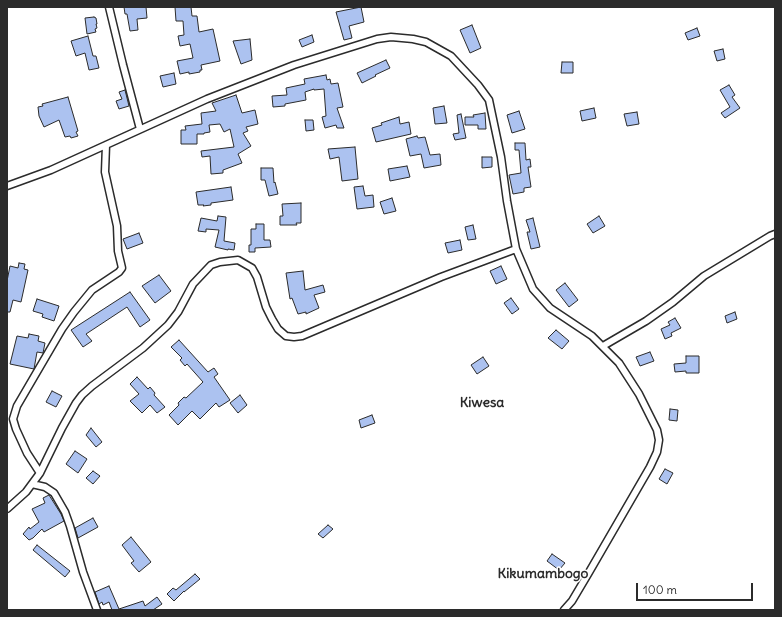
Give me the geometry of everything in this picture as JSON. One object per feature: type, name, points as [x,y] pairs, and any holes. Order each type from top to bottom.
[{"type":"street","points":[[109,7],[140,129]]},
{"type":"street","points":[[7,186],[51,170],[207,99],[294,65],[331,53],[391,37],[426,42],[451,56],[478,85],[489,100],[501,157],[516,249],[532,289],[560,316],[581,328],[603,346],[619,363],[639,394],[658,430],[659,440],[650,467],[572,601],[564,610]]},
{"type":"street","points":[[40,473],[27,453],[16,429],[13,419],[17,406],[62,329],[74,312],[92,290],[119,272],[122,268],[118,251],[117,226],[105,172],[106,145]]},
{"type":"street","points":[[603,346],[646,321],[673,302],[704,276],[775,234]]},
{"type":"street","points":[[7,509],[26,492],[40,473],[62,428],[82,395],[107,374],[143,348],[168,325],[178,312],[193,284],[211,265],[220,262],[238,260],[252,268],[257,277],[266,307],[278,329],[286,336],[294,337],[302,336],[441,276],[516,249]]},
{"type":"street","points":[[32,484],[45,487],[54,493],[62,506],[70,526],[83,572],[97,610]]},
{"type":"building","points":[[124,7],[146,7],[147,18],[137,19],[138,30],[130,31],[127,14],[125,14]]},
{"type":"building","points":[[175,7],[191,7],[192,16],[197,16],[199,32],[213,29],[220,61],[201,65],[202,70],[200,70],[200,72],[180,74],[177,61],[193,58],[190,44],[180,46],[178,36],[184,35],[183,21],[176,21]]},
{"type":"building","points":[[361,7],[364,22],[349,26],[352,38],[344,40],[336,12]]},
{"type":"building","points":[[85,18],[96,18],[97,24],[97,28],[95,29],[96,32],[87,34]]},
{"type":"building","points":[[472,25],[481,48],[470,53],[460,30]]},
{"type":"building","points":[[697,28],[700,36],[688,40],[685,33]]},
{"type":"building","points":[[312,35],[314,42],[302,47],[299,40]]},
{"type":"building","points":[[88,36],[93,56],[96,56],[99,68],[89,70],[85,53],[76,56],[71,41]]},
{"type":"building","points":[[250,39],[252,60],[241,64],[233,41]]},
{"type":"building","points":[[723,49],[725,59],[717,61],[714,51]]},
{"type":"building","points":[[386,60],[390,68],[362,83],[357,73]]},
{"type":"building","points":[[562,62],[573,62],[573,73],[561,73]]},
{"type":"building","points":[[174,73],[176,84],[163,87],[160,76]]},
{"type":"building","points":[[326,75],[327,80],[330,79],[331,84],[338,83],[343,107],[337,108],[344,128],[337,128],[336,125],[325,128],[322,117],[326,116],[324,89],[314,89],[305,92],[306,100],[285,104],[285,106],[273,107],[272,96],[287,95],[286,88],[305,84],[304,79]]},
{"type":"building","points":[[729,85],[735,95],[732,97],[740,108],[725,118],[721,113],[730,107],[720,90]]},
{"type":"building","points":[[125,90],[129,106],[119,109],[116,101],[122,99],[119,92]]},
{"type":"building","points":[[236,95],[242,113],[255,110],[258,124],[246,127],[248,131],[243,133],[251,146],[238,154],[242,163],[223,170],[223,173],[211,174],[210,156],[202,157],[201,151],[234,147],[230,129],[224,132],[220,124],[209,125],[210,132],[197,134],[197,144],[181,144],[181,130],[186,130],[185,126],[202,124],[201,113],[216,111],[212,103]]},
{"type":"building","points":[[68,97],[78,131],[76,132],[78,136],[71,138],[70,136],[65,137],[59,120],[44,127],[39,116],[38,107],[43,106],[42,104]]},
{"type":"building","points":[[444,106],[447,123],[435,124],[433,108]]},
{"type":"building","points":[[594,108],[596,118],[582,121],[580,111]]},
{"type":"building","points":[[519,111],[525,129],[512,133],[507,115]]},
{"type":"building","points":[[637,112],[639,124],[627,126],[624,114]]},
{"type":"building","points":[[485,113],[486,129],[478,129],[478,125],[465,125],[465,117],[474,117],[473,115]]},
{"type":"building","points":[[461,114],[466,138],[455,140],[453,134],[459,133],[457,115]]},
{"type":"building","points":[[399,117],[400,124],[409,122],[411,134],[376,142],[372,128],[382,125],[381,123]]},
{"type":"building","points":[[305,120],[313,120],[314,130],[306,131]]},
{"type":"building","points":[[417,136],[418,138],[425,137],[430,155],[440,154],[441,165],[424,168],[421,154],[410,156],[406,139]]},
{"type":"building","points":[[515,143],[525,143],[526,160],[530,159],[531,167],[528,167],[531,187],[524,188],[524,192],[513,194],[509,175],[521,173],[519,150],[515,150]]},
{"type":"building","points":[[355,147],[358,179],[342,181],[339,157],[330,159],[328,149]]},
{"type":"building","points":[[482,157],[492,157],[492,167],[482,168]]},
{"type":"building","points":[[407,166],[410,177],[390,181],[388,169]]},
{"type":"building","points":[[261,168],[273,168],[274,183],[275,182],[278,194],[269,196],[265,180],[261,180]]},
{"type":"building","points":[[363,186],[365,196],[373,195],[374,207],[357,209],[354,187]]},
{"type":"building","points":[[231,187],[233,200],[211,203],[211,205],[198,205],[196,192]]},
{"type":"building","points":[[392,198],[396,211],[384,214],[380,202]]},
{"type":"building","points":[[301,203],[301,223],[296,223],[297,225],[280,225],[280,216],[283,216],[282,204]]},
{"type":"building","points":[[218,216],[226,217],[224,241],[235,243],[234,250],[215,247],[219,230],[206,229],[206,232],[198,231],[201,218],[217,221]]},
{"type":"building","points":[[599,216],[605,226],[593,233],[587,224]]},
{"type":"building","points":[[533,218],[540,247],[531,249],[527,232],[530,232],[526,220]]},
{"type":"building","points":[[256,224],[264,224],[264,240],[270,240],[271,247],[255,248],[255,252],[249,252],[249,245],[251,245],[251,229],[256,229]]},
{"type":"building","points":[[473,225],[476,239],[468,240],[465,227]]},
{"type":"building","points":[[139,233],[143,243],[127,249],[123,239]]},
{"type":"building","points":[[460,240],[462,250],[448,253],[445,243]]},
{"type":"building","points":[[19,263],[25,264],[24,269],[28,270],[21,302],[13,300],[10,312],[7,312],[7,281],[10,266],[18,268]]},
{"type":"building","points":[[501,266],[507,279],[496,284],[490,271]]},
{"type":"building","points":[[303,271],[305,290],[323,285],[325,292],[314,295],[319,308],[306,314],[306,312],[298,314],[292,298],[290,299],[286,273]]},
{"type":"building","points":[[159,275],[171,291],[155,303],[142,286]]},
{"type":"building","points":[[565,283],[578,300],[569,307],[556,290]]},
{"type":"building","points":[[130,292],[150,320],[140,327],[127,307],[86,334],[92,341],[83,347],[71,330]]},
{"type":"building","points":[[511,298],[519,309],[512,314],[504,303]]},
{"type":"building","points":[[37,299],[59,306],[54,321],[42,317],[43,314],[33,311]]},
{"type":"building","points":[[735,312],[737,319],[727,323],[725,316]]},
{"type":"building","points":[[675,318],[681,328],[671,333],[672,336],[665,339],[661,329],[670,325],[668,322]]},
{"type":"building","points":[[556,330],[569,341],[562,349],[548,338]]},
{"type":"building","points":[[29,334],[39,336],[38,341],[45,343],[43,353],[37,352],[34,369],[10,364],[17,336],[28,338]]},
{"type":"building","points":[[179,340],[208,372],[214,368],[218,374],[214,377],[230,400],[219,407],[216,403],[200,419],[192,411],[178,425],[169,415],[179,405],[178,403],[184,397],[186,398],[203,382],[187,364],[185,366],[180,360],[182,358],[171,347]]},
{"type":"building","points":[[650,352],[654,361],[640,366],[636,357]]},
{"type":"building","points":[[686,356],[699,356],[699,373],[686,373],[686,371],[675,372],[674,364],[686,363]]},
{"type":"building","points":[[483,357],[489,366],[477,374],[471,365]]},
{"type":"building","points":[[137,377],[148,389],[150,387],[155,393],[154,395],[165,407],[157,413],[150,405],[142,413],[130,401],[139,394],[130,384]]},
{"type":"building","points":[[52,391],[62,396],[56,407],[46,402]]},
{"type":"building","points":[[240,395],[247,405],[238,413],[230,403]]},
{"type":"building","points":[[670,409],[678,410],[677,421],[669,420]]},
{"type":"building","points":[[372,415],[375,423],[361,428],[359,420]]},
{"type":"building","points":[[91,428],[102,442],[96,447],[86,435]]},
{"type":"building","points":[[75,451],[87,459],[78,473],[66,464]]},
{"type":"building","points":[[665,469],[673,473],[667,484],[659,479]]},
{"type":"building","points":[[93,471],[100,476],[93,484],[86,478]]},
{"type":"building","points":[[49,495],[64,521],[44,532],[42,529],[29,540],[23,534],[29,527],[30,529],[39,522],[32,509],[45,503],[43,498]]},
{"type":"building","points":[[93,518],[98,527],[78,538],[75,528]]},
{"type":"building","points":[[328,525],[333,529],[323,538],[318,534]]},
{"type":"building","points":[[131,537],[151,562],[139,572],[131,563],[134,561],[122,545]]},
{"type":"building","points":[[37,545],[70,571],[65,577],[33,550]]},
{"type":"building","points":[[552,554],[565,563],[559,570],[547,561]]},
{"type":"building","points":[[195,574],[200,579],[174,601],[167,594],[173,588],[176,590]]},
{"type":"building","points":[[109,586],[119,609],[143,601],[145,606],[157,597],[162,604],[153,610],[112,610],[109,602],[103,605],[102,602],[99,604],[95,592]]},
{"type":"district","name":"Kiwesa","points":[[482,403]]},
{"type":"district","name":"Kikumambogo","points":[[543,574]]}]
